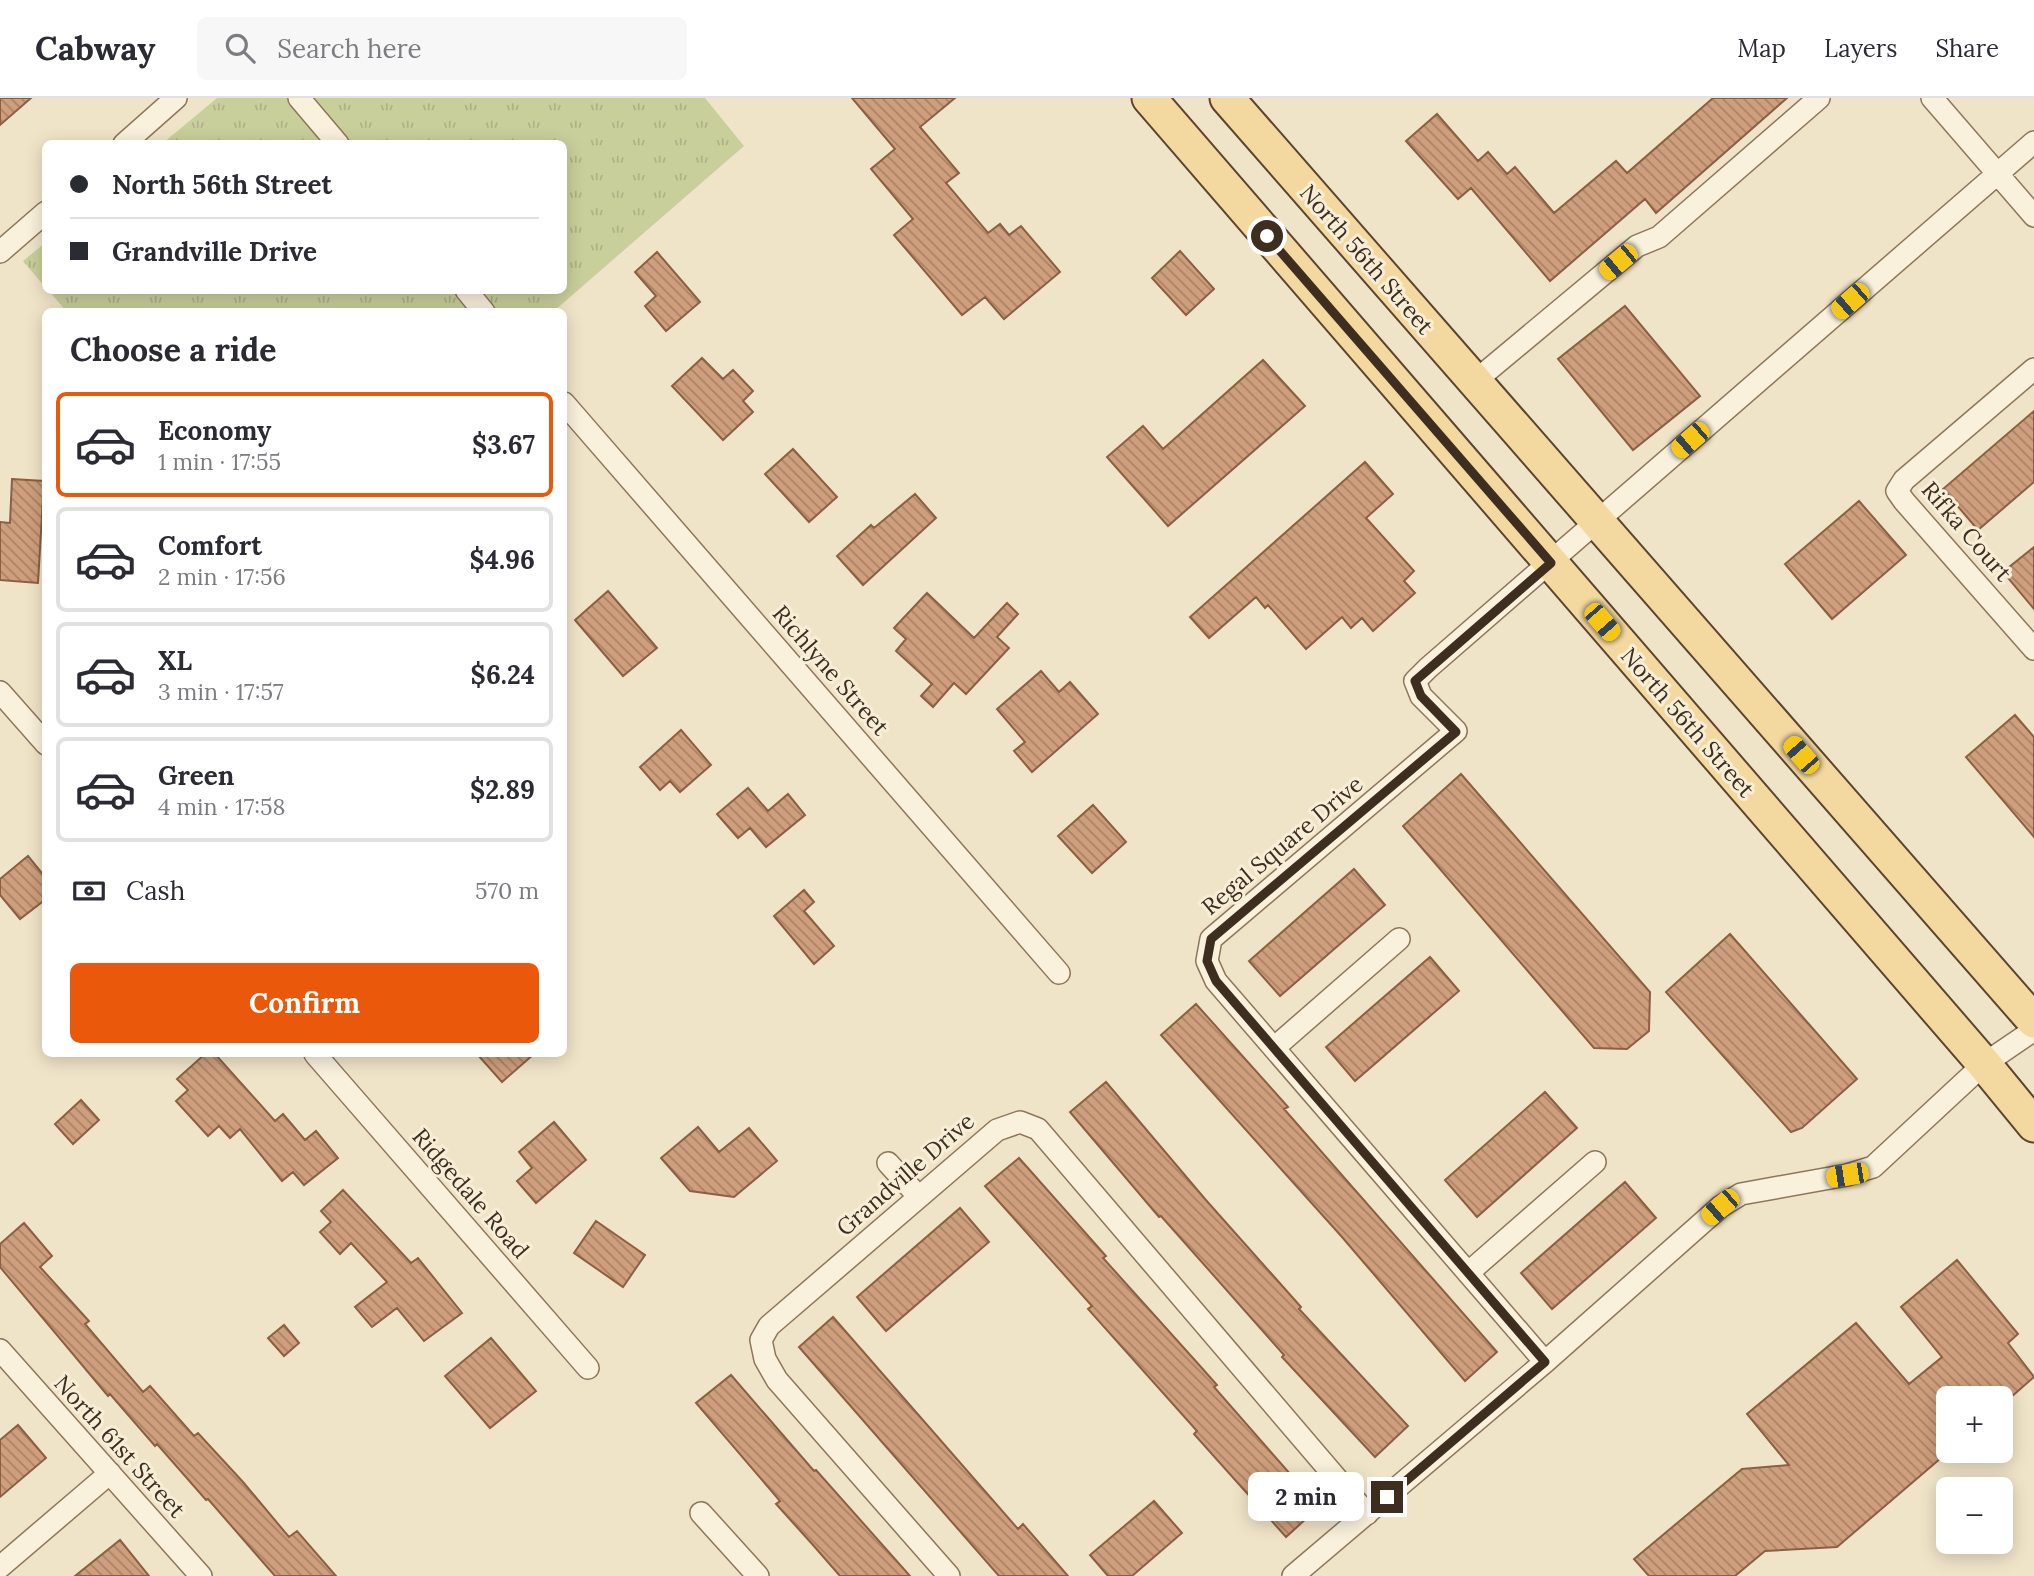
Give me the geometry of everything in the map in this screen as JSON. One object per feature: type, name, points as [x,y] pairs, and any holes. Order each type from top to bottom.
[{"type":"main road","name":"North 56th Street","points":[[1227,98],[2034,1021]]},
{"type":"main road","name":"North 56th Street","points":[[1158,101],[1551,563],[1984,1063],[2034,1125]]},
{"type":"street","points":[[129,140],[176,98]]},
{"type":"street","points":[[299,98],[335,140]]},
{"type":"street","points":[[1474,382],[1637,246],[1660,237],[1819,98]]},
{"type":"street","points":[[1932,98],[2034,216]]},
{"type":"street","points":[[1551,563],[2034,142]]},
{"type":"street","points":[[0,252],[42,215]]},
{"type":"street","points":[[469,294],[481,308]]},
{"type":"street","name":"Rifka Court","points":[[2034,369],[1905,480],[1897,491],[2034,649]]},
{"type":"street","name":"Richlyne Street","points":[[567,405],[1059,973]]},
{"type":"street","name":"Regal Square Drive","points":[[1545,1362],[1216,981],[1207,961],[1211,939],[1456,732],[1421,696],[1415,681],[1551,563]]},
{"type":"street","points":[[0,692],[42,739]]},
{"type":"street","points":[[1274,1048],[1399,939]]},
{"type":"street","points":[[1293,1576],[1545,1362],[1720,1207],[1741,1194],[1847,1175],[1873,1167],[1984,1063],[2034,1030]]},
{"type":"street","name":"Ridgedale Road","points":[[318,1057],[588,1368]]},
{"type":"street","name":"Grandville Drive","points":[[948,1576],[778,1380],[765,1360],[761,1340],[769,1326],[997,1130],[1020,1122],[1038,1129],[1367,1514]]},
{"type":"street","points":[[1468,1273],[1595,1162]]},
{"type":"street","points":[[888,1163],[919,1197]]},
{"type":"street","name":"North 61st Street","points":[[0,1350],[201,1576]]},
{"type":"street","points":[[0,1567],[110,1473]]},
{"type":"street","points":[[701,1513],[758,1576]]},
{"type":"green space","points":[[217,98],[705,98],[744,146],[557,308],[64,308],[52,294],[567,294],[567,140],[167,140]]},
{"type":"green space","points":[[42,245],[42,283],[23,261]]},
{"type":"building","points":[[0,98],[31,98],[0,125]]},
{"type":"building","points":[[852,98],[955,98],[920,127],[959,173],[946,183],[988,233],[1000,224],[1009,235],[1021,226],[1060,272],[1004,319],[985,297],[962,315],[894,235],[913,219],[871,169],[895,149]]},
{"type":"building","points":[[1713,98],[1787,98],[1656,213],[1645,199],[1550,281],[1471,188],[1458,199],[1406,141],[1437,114],[1478,161],[1488,152],[1507,174],[1515,167],[1554,213],[1616,161],[1627,173]]},
{"type":"building","points":[[1180,251],[1214,289],[1186,315],[1152,278]]},
{"type":"building","points":[[657,252],[700,302],[666,331],[645,306],[656,296],[635,272]]},
{"type":"building","points":[[1625,306],[1700,396],[1633,450],[1558,359]]},
{"type":"building","points":[[702,358],[723,379],[733,370],[753,391],[743,401],[753,412],[723,440],[672,386]]},
{"type":"building","points":[[1263,360],[1305,406],[1168,526],[1107,457],[1143,426],[1163,449]]},
{"type":"building","points":[[2034,411],[2034,482],[1978,530],[1943,489]]},
{"type":"building","points":[[793,449],[837,497],[809,522],[765,474]]},
{"type":"building","points":[[1365,462],[1393,494],[1366,518],[1414,571],[1404,581],[1415,593],[1373,631],[1362,618],[1351,628],[1342,617],[1306,649],[1268,605],[1265,608],[1256,597],[1209,638],[1190,617]]},
{"type":"building","points":[[12,479],[42,481],[38,583],[0,580],[0,522],[10,523]]},
{"type":"building","points":[[915,494],[936,518],[863,585],[837,556],[871,525],[874,528]]},
{"type":"building","points":[[1859,501],[1906,555],[1832,619],[1785,564]]},
{"type":"building","points":[[2034,547],[2034,609],[2003,572]]},
{"type":"building","points":[[608,591],[657,648],[623,676],[575,620]]},
{"type":"building","points":[[927,593],[974,638],[1007,603],[1018,614],[997,637],[1009,648],[966,694],[954,683],[933,707],[921,696],[932,684],[896,651],[906,639],[894,628]]},
{"type":"building","points":[[1041,671],[1059,692],[1070,682],[1098,714],[1032,772],[1014,751],[1025,742],[997,709]]},
{"type":"building","points":[[2015,715],[2034,737],[2034,837],[1966,757]]},
{"type":"building","points":[[681,730],[711,765],[680,792],[670,781],[660,790],[640,767]]},
{"type":"building","points":[[1461,774],[1650,992],[1649,1031],[1627,1049],[1594,1048],[1403,826]]},
{"type":"building","points":[[748,788],[768,811],[788,794],[805,815],[766,847],[750,828],[738,838],[717,814]]},
{"type":"building","points":[[1093,805],[1126,842],[1092,873],[1058,836]]},
{"type":"building","points":[[28,856],[42,873],[42,902],[20,919],[0,895],[0,879]]},
{"type":"building","points":[[1354,869],[1385,905],[1280,996],[1249,961]]},
{"type":"building","points":[[804,890],[814,902],[804,911],[834,946],[814,964],[774,916]]},
{"type":"building","points":[[1730,934],[1857,1079],[1802,1128],[1791,1132],[1666,992]]},
{"type":"building","points":[[1430,957],[1459,991],[1355,1081],[1326,1047]]},
{"type":"building","points":[[1196,1004],[1288,1107],[1284,1109],[1497,1352],[1465,1381],[1342,1237],[1161,1035]]},
{"type":"building","points":[[202,1057],[218,1057],[275,1121],[283,1114],[305,1140],[316,1131],[338,1158],[304,1185],[293,1172],[282,1181],[240,1129],[230,1138],[219,1126],[208,1136],[176,1101],[188,1090],[177,1079]]},
{"type":"building","points":[[480,1057],[531,1057],[502,1082]]},
{"type":"building","points":[[1106,1082],[1301,1307],[1299,1309],[1408,1426],[1375,1457],[1282,1357],[1284,1355],[1161,1216],[1159,1217],[1070,1112]]},
{"type":"building","points":[[1545,1092],[1577,1128],[1477,1217],[1445,1180]]},
{"type":"building","points":[[81,1100],[99,1120],[73,1144],[55,1124]]},
{"type":"building","points":[[554,1122],[586,1160],[536,1203],[517,1181],[532,1168],[519,1152]]},
{"type":"building","points":[[698,1127],[719,1152],[749,1128],[777,1161],[734,1197],[690,1191],[661,1158]]},
{"type":"building","points":[[1019,1158],[1106,1256],[1103,1258],[1217,1385],[1214,1387],[1319,1507],[1286,1537],[1194,1434],[1197,1431],[1088,1309],[1092,1306],[985,1186]]},
{"type":"building","points":[[1625,1182],[1656,1218],[1552,1309],[1521,1273]]},
{"type":"building","points":[[343,1190],[411,1263],[418,1258],[462,1313],[424,1341],[397,1308],[372,1327],[355,1307],[387,1282],[351,1243],[340,1254],[320,1232],[331,1222],[321,1211]]},
{"type":"building","points":[[960,1208],[989,1242],[886,1331],[857,1297]]},
{"type":"building","points":[[596,1221],[645,1255],[623,1287],[574,1253]]},
{"type":"building","points":[[24,1223],[52,1256],[40,1267],[89,1321],[85,1324],[143,1392],[150,1386],[194,1436],[198,1433],[289,1537],[297,1531],[336,1576],[275,1576],[157,1444],[155,1446],[110,1394],[108,1396],[0,1267],[0,1244]]},
{"type":"building","points":[[1957,1260],[2018,1334],[2008,1343],[2034,1377],[2013,1395],[2013,1386],[1936,1386],[1936,1462],[1837,1547],[1765,1551],[1735,1576],[1649,1576],[1634,1559],[1742,1469],[1789,1465],[1747,1414],[1856,1323],[1909,1384],[1942,1357],[1901,1307]]},
{"type":"building","points":[[833,1317],[1018,1529],[1023,1524],[1068,1576],[999,1576],[799,1347]]},
{"type":"building","points":[[284,1325],[299,1343],[284,1356],[268,1338]]},
{"type":"building","points":[[491,1338],[536,1391],[490,1428],[445,1376]]},
{"type":"building","points":[[731,1375],[910,1576],[840,1576],[776,1504],[780,1501],[696,1403]]},
{"type":"building","points":[[18,1425],[46,1458],[0,1497],[0,1440]]},
{"type":"building","points":[[1154,1501],[1182,1533],[1132,1576],[1108,1576],[1090,1555]]},
{"type":"building","points":[[120,1540],[149,1576],[75,1576]]},
{"type":"route","points":[[1267,236],[1551,563],[1415,681],[1421,696],[1456,732],[1211,939],[1207,961],[1216,981],[1545,1362],[1387,1497]]}]
